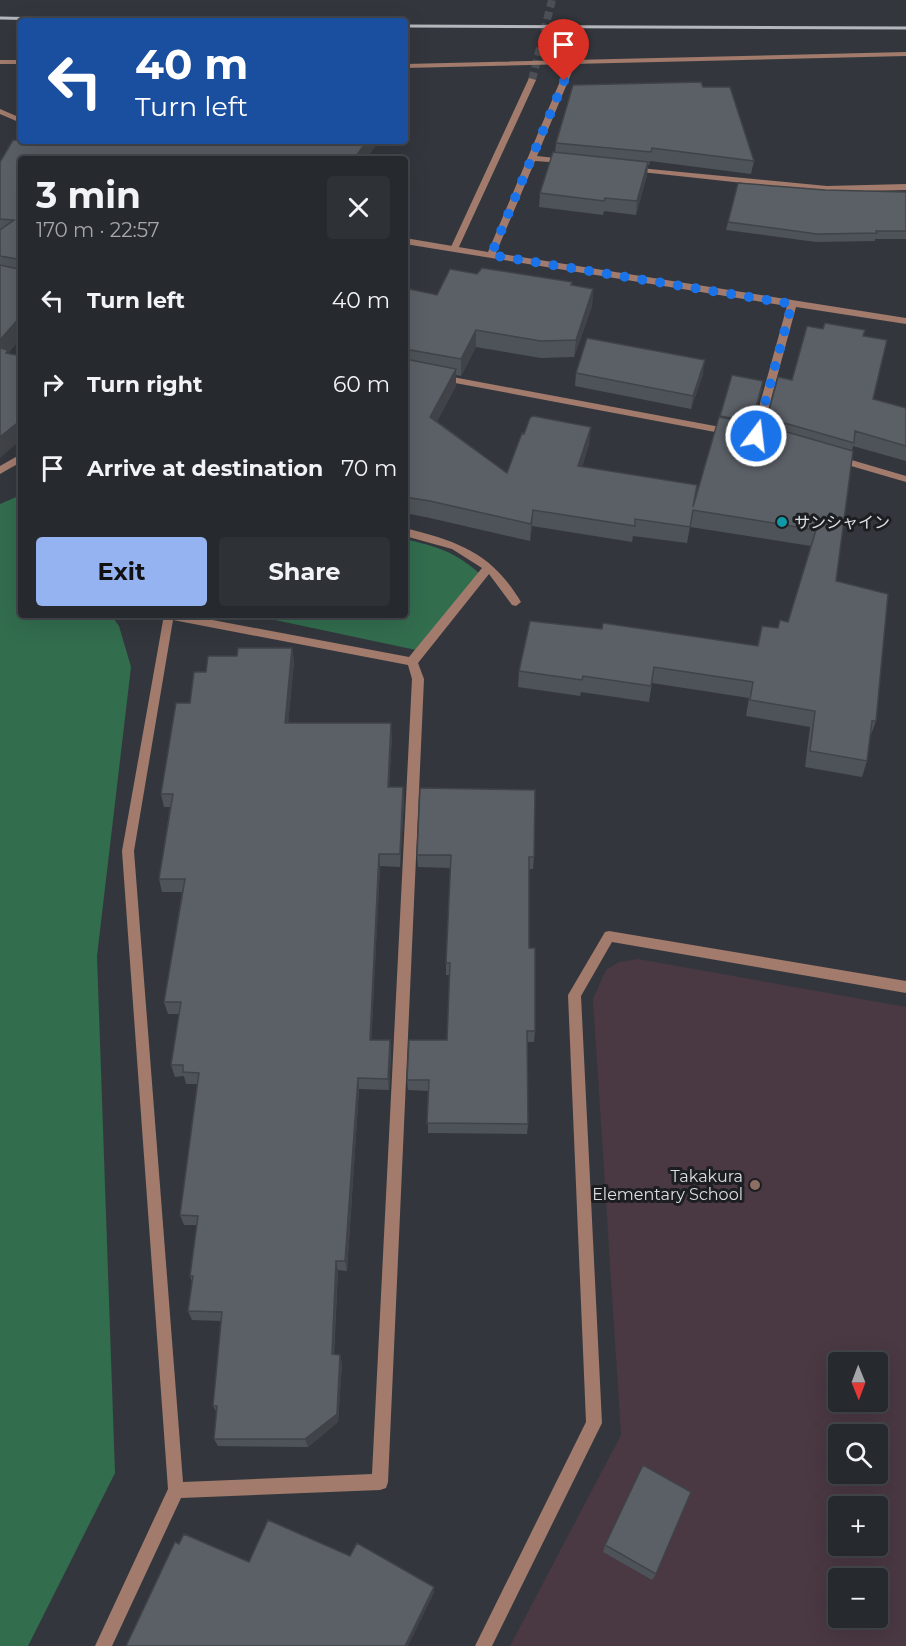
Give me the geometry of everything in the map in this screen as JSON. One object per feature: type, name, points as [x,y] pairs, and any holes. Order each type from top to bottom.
[{"type":"street","points":[[408,66],[906,54]]},
{"type":"street","points":[[0,62],[18,62]]},
{"type":"street","points":[[491,255],[572,62]]},
{"type":"street","points":[[454,249],[532,80]]},
{"type":"street","points":[[0,111],[18,120]]},
{"type":"street","points":[[64,144],[75,156]]},
{"type":"street","points":[[532,158],[579,163]]},
{"type":"street","points":[[626,168],[827,189],[906,187]]},
{"type":"street","points":[[408,241],[906,321]]},
{"type":"street","points":[[756,436],[792,304]]},
{"type":"street","points":[[428,375],[766,439]]},
{"type":"street","points":[[831,458],[906,479]]},
{"type":"street","points":[[0,471],[18,459]]},
{"type":"street","points":[[408,533],[438,540],[472,553],[489,567],[507,587],[516,602]]},
{"type":"street","points":[[412,662],[489,567]]},
{"type":"street","points":[[103,1646],[176,1490],[128,851],[169,618]]},
{"type":"street","points":[[185,618],[412,662]]},
{"type":"street","points":[[176,1490],[380,1482],[418,679],[412,662]]},
{"type":"street","points":[[483,1646],[594,1424],[574,995],[609,936],[906,987]]},
{"type":"shaded area","name":"Takakura Elementary School","points":[[638,959],[906,1007],[906,1646],[510,1646],[621,1435],[593,999],[606,970],[619,962]]},
{"type":"green space","points":[[18,496],[18,618],[113,618],[119,626],[131,667],[97,956],[115,1473],[28,1646],[0,1646],[0,504]]},
{"type":"green space","points":[[408,540],[445,551],[479,573],[416,650],[266,618],[408,618]]},
{"type":"building","points":[[701,82],[703,87],[730,87],[754,161],[652,148],[651,152],[556,143],[573,85]]},
{"type":"building","points":[[13,140],[18,140],[18,144],[365,144],[356,156],[18,156],[18,269],[17,259],[0,256],[0,230],[14,220],[0,219],[0,162]]},
{"type":"building","points":[[553,152],[648,162],[637,201],[605,198],[604,201],[540,193]]},
{"type":"building","points":[[738,183],[825,190],[906,192],[906,231],[817,234],[728,222]]},
{"type":"building","points":[[0,265],[18,269],[18,319],[0,340]]},
{"type":"building","points":[[482,268],[572,282],[571,285],[593,289],[576,340],[541,341],[476,330],[461,359],[408,350],[408,289],[437,295],[450,269],[477,274]]},
{"type":"building","points":[[825,323],[865,330],[863,336],[887,340],[873,399],[906,408],[906,446],[855,431],[854,443],[767,418],[778,377],[792,380],[807,326],[823,329]]},
{"type":"building","points":[[587,338],[705,360],[693,396],[576,373]]},
{"type":"building","points":[[0,348],[8,350],[6,353],[18,355],[18,422],[0,437]]},
{"type":"building","points":[[408,360],[456,369],[430,417],[507,473],[522,433],[524,434],[533,416],[591,427],[578,466],[697,485],[693,507],[719,417],[759,424],[853,451],[836,581],[888,594],[876,721],[872,721],[867,761],[810,751],[815,711],[750,700],[753,682],[654,667],[651,686],[583,676],[582,680],[519,671],[530,621],[602,629],[603,623],[758,646],[762,626],[778,628],[780,620],[788,622],[816,530],[693,510],[690,527],[635,519],[635,526],[533,510],[531,524],[408,497]]},
{"type":"building","points":[[732,375],[763,381],[752,422],[720,416]]},
{"type":"building","points":[[238,648],[292,648],[285,723],[391,723],[388,787],[403,787],[400,854],[379,854],[370,1040],[390,1040],[388,1079],[358,1078],[345,1261],[336,1261],[332,1354],[340,1355],[337,1414],[305,1439],[214,1439],[217,1406],[213,1406],[222,1312],[188,1311],[198,1216],[180,1215],[199,1073],[183,1072],[183,1065],[171,1065],[181,1002],[164,1002],[185,879],[159,879],[173,794],[161,794],[176,703],[190,703],[194,672],[206,672],[208,656],[237,656]]},
{"type":"building","points":[[420,788],[535,790],[534,857],[529,857],[529,948],[535,948],[535,1031],[527,1031],[528,1124],[427,1123],[429,1080],[407,1080],[409,1040],[447,1040],[450,963],[446,963],[451,855],[417,855]]},
{"type":"building","points":[[643,1465],[691,1492],[656,1574],[605,1545]]},
{"type":"building","points":[[268,1520],[350,1556],[357,1543],[434,1587],[405,1646],[126,1646],[175,1542],[179,1544],[184,1534],[249,1562]]},
{"type":"tunnel","points":[[532,80],[552,0]]},
{"type":"railway","points":[[0,18],[18,18]]},
{"type":"railway","points":[[408,26],[906,28]]},
{"type":"place","name":"サンシャイン","points":[[782,522]]},
{"type":"place","name":"Takakura Elementary School","points":[[755,1185]]},
{"type":"route","points":[[564,81],[491,255],[792,304],[756,436]]}]
